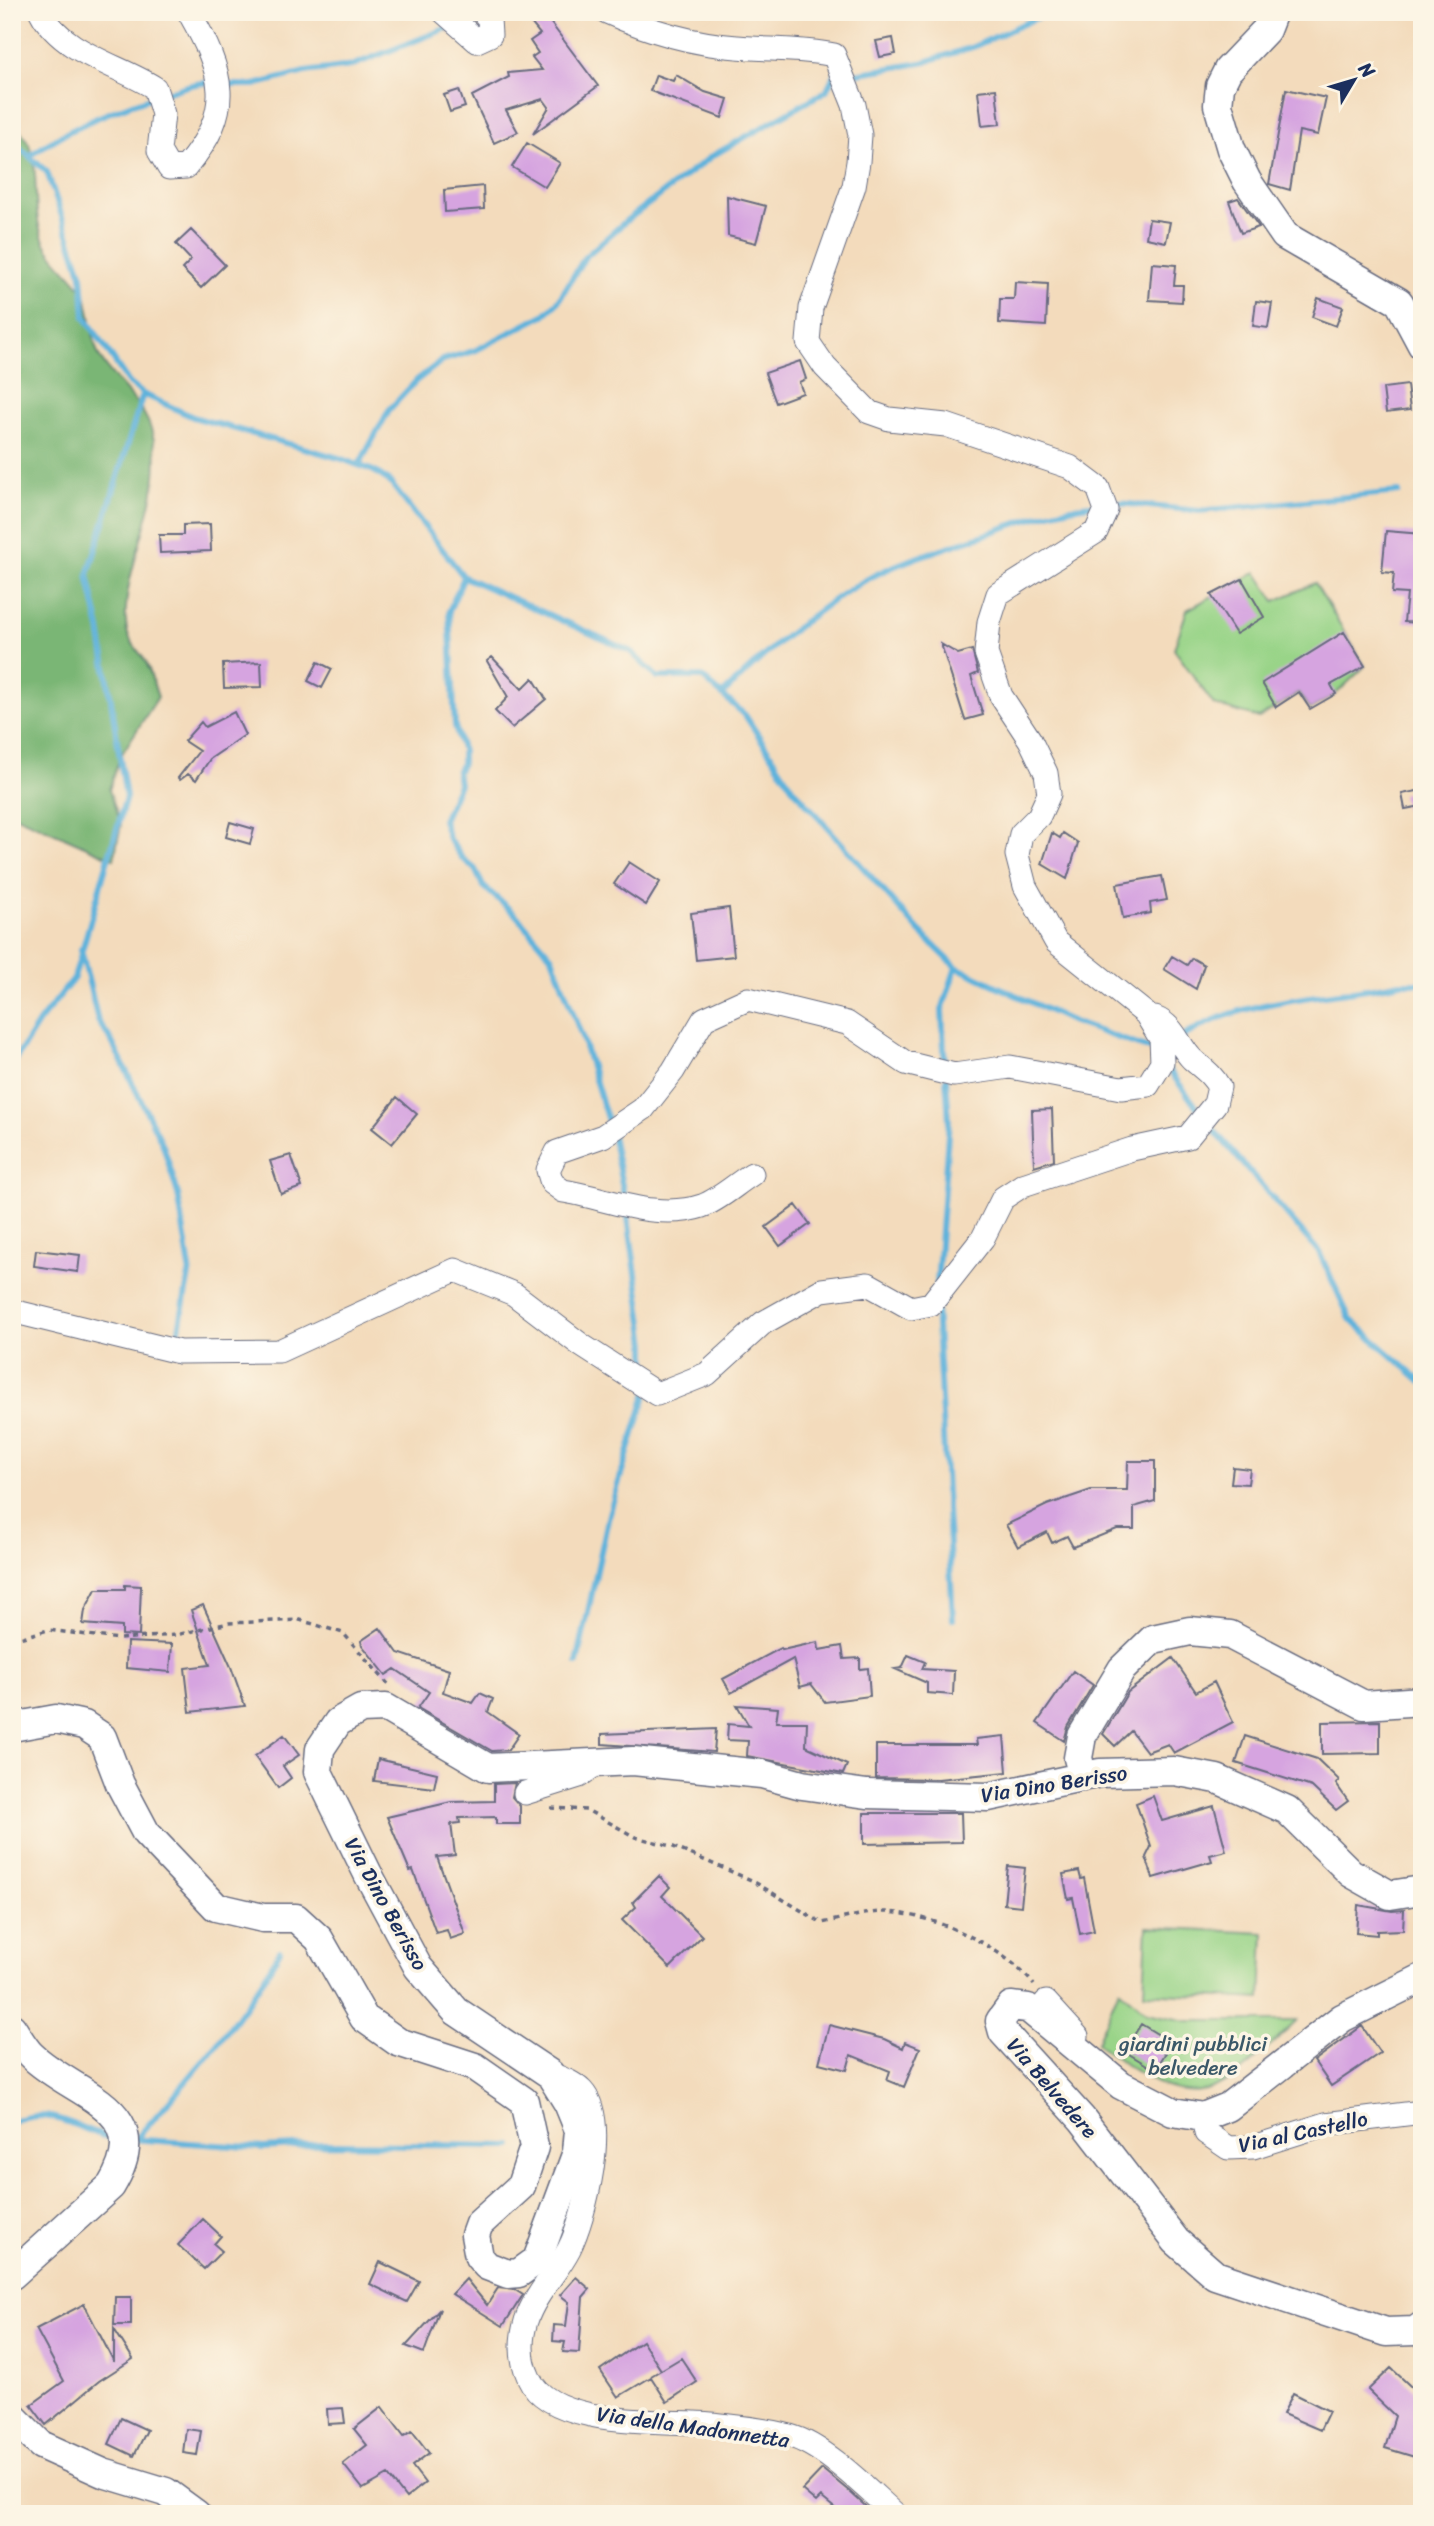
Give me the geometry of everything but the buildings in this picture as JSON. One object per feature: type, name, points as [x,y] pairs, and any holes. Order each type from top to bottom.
[{"type":"street","points":[[41,12],[49,28],[92,57],[155,88],[163,114],[159,151],[169,169],[186,167],[205,145],[219,113],[218,81],[209,48],[188,12]]},
{"type":"street","points":[[444,12],[477,41],[489,36],[489,19],[483,12]]},
{"type":"street","points":[[12,1311],[178,1352],[279,1351],[455,1270],[514,1294],[581,1345],[657,1394],[707,1374],[763,1323],[822,1290],[868,1284],[911,1308],[931,1304],[983,1237],[1003,1198],[1023,1185],[1132,1149],[1188,1137],[1215,1104],[1219,1087],[1211,1073],[1191,1058],[1165,1022],[1146,1014],[1056,942],[1025,886],[1017,855],[1021,834],[1039,816],[1049,794],[1048,784],[1030,740],[1001,696],[986,653],[989,622],[999,594],[1096,532],[1106,510],[1098,488],[1070,467],[1014,447],[946,425],[890,419],[869,412],[825,368],[808,342],[811,308],[853,186],[858,162],[859,135],[855,105],[834,55],[808,50],[735,47],[646,29],[607,12]]},
{"type":"street","points":[[1273,12],[1266,30],[1228,70],[1220,86],[1218,105],[1231,149],[1247,181],[1285,236],[1399,302],[1422,345]]},
{"type":"street","points":[[752,1174],[704,1205],[682,1210],[657,1210],[563,1191],[552,1183],[548,1170],[557,1152],[603,1136],[643,1109],[673,1071],[704,1019],[748,999],[847,1023],[906,1063],[954,1075],[1010,1067],[1121,1088],[1148,1085],[1162,1062],[1161,1039],[1146,1014]]},
{"type":"street","points":[[1083,1777],[1078,1758],[1082,1736],[1122,1670],[1153,1639],[1190,1631],[1230,1635],[1364,1705],[1422,1702]]},
{"type":"street","name":"Via Dino Berisso","points":[[12,1727],[56,1719],[84,1725],[102,1737],[120,1784],[146,1833],[216,1907],[263,1918],[296,1918],[319,1939],[364,2018],[409,2047],[475,2067],[524,2101],[534,2147],[521,2186],[479,2224],[475,2235],[479,2257],[496,2272],[519,2273],[537,2260],[577,2152],[579,2130],[568,2102],[550,2074],[456,2011],[418,1967],[317,1772],[320,1748],[338,1722],[361,1709],[386,1708],[488,1768],[633,1761],[762,1774],[802,1785],[867,1794],[988,1797],[1100,1773],[1174,1771],[1217,1779],[1287,1810],[1351,1873],[1390,1895],[1422,1890]]},
{"type":"street","points":[[525,1793],[579,1776],[598,1762]]},
{"type":"street","points":[[1203,2117],[1228,2107],[1342,2018],[1422,1978]]},
{"type":"street","points":[[1046,2002],[1121,2085]]},
{"type":"street","name":"Via Belvedere","points":[[1203,2117],[1173,2112],[1121,2085],[1028,2008],[1011,2007],[1002,2015],[1003,2032],[1082,2119],[1176,2241],[1215,2274],[1386,2332],[1419,2332]]},
{"type":"street","points":[[12,2028],[31,2055],[111,2110],[122,2129],[126,2148],[121,2169],[111,2186],[12,2275]]},
{"type":"street","name":"Via della Madonnetta","points":[[550,2074],[566,2080],[584,2092],[592,2115],[593,2177],[570,2247],[536,2298],[526,2322],[520,2348],[530,2381],[547,2399],[569,2409],[648,2423],[710,2424],[792,2436],[835,2462],[895,2514]]},
{"type":"street","name":"Via al Castello","points":[[1203,2117],[1206,2133],[1228,2148],[1253,2147],[1326,2124],[1422,2112]]},
{"type":"street","points":[[12,2416],[41,2445],[103,2473],[166,2492],[196,2514]]},
{"type":"path","points":[[12,1640],[48,1630],[119,1639],[176,1635],[229,1623],[300,1620],[343,1633],[391,1688]]},
{"type":"path","points":[[525,1793],[539,1807],[587,1810],[635,1837],[671,1846],[751,1880],[822,1923],[884,1912],[925,1917],[972,1938],[1023,1970],[1046,2002]]},
{"type":"green space","points":[[12,123],[23,133],[30,146],[38,219],[44,241],[53,256],[81,288],[88,305],[97,351],[148,421],[155,448],[152,495],[126,609],[128,635],[146,662],[158,697],[120,757],[109,790],[121,824],[114,859],[12,814]]},
{"type":"green space","points":[[1256,572],[1275,601],[1315,583],[1365,666],[1336,694],[1310,709],[1298,693],[1259,718],[1214,705],[1174,649],[1187,610]]},
{"type":"green space","points":[[1147,1927],[1264,1933],[1261,1999],[1144,1993]]},
{"type":"green space","name":"giardini pubblici belvedere","points":[[1119,1989],[1147,2013],[1187,2021],[1297,2021],[1269,2048],[1223,2083],[1203,2090],[1181,2091],[1158,2083],[1130,2068],[1097,2043]]},
{"type":"waterway","points":[[848,75],[921,63],[973,47],[1049,12]]},
{"type":"waterway","points":[[222,85],[254,85],[305,72],[351,66],[450,27]]},
{"type":"waterway","points":[[359,465],[389,410],[417,380],[443,360],[474,351],[544,315],[557,303],[585,257],[627,220],[712,156],[826,91],[834,75]]},
{"type":"waterway","points":[[29,156],[62,135],[110,112],[188,86],[212,83]]},
{"type":"waterway","points":[[12,141],[47,172],[82,276],[85,317],[129,383],[143,394],[193,417],[339,458],[374,471],[389,481],[464,577],[630,651],[657,677],[702,677],[745,715],[792,787],[919,931],[956,967],[1073,1022],[1152,1050],[1156,1055]]},
{"type":"waterway","points":[[12,1065],[39,1022],[74,978],[126,797],[100,629],[88,575],[143,394]]},
{"type":"waterway","points":[[1108,502],[1199,511],[1399,492]]},
{"type":"waterway","points":[[722,695],[772,648],[808,619],[864,581],[923,555],[1026,520],[1097,504]]},
{"type":"waterway","points":[[464,577],[449,611],[455,726],[462,749],[462,763],[457,772],[459,784],[443,820],[449,839],[462,858],[475,869],[483,886],[516,915],[552,957],[582,1037],[609,1125]]},
{"type":"waterway","points":[[81,949],[98,1021],[111,1040],[163,1145],[178,1194],[190,1269],[176,1346]]},
{"type":"waterway","points":[[945,1069],[942,1010],[956,967]]},
{"type":"waterway","points":[[1181,1038],[1205,1024],[1258,1006],[1400,983],[1422,983]]},
{"type":"waterway","points":[[1166,1066],[1201,1113]]},
{"type":"waterway","points":[[937,1285],[949,1120],[946,1079]]},
{"type":"waterway","points":[[1207,1122],[1319,1252],[1350,1319],[1422,1382]]},
{"type":"waterway","points":[[612,1135],[625,1200]]},
{"type":"waterway","points":[[627,1211],[646,1344],[646,1381]]},
{"type":"waterway","points":[[936,1306],[953,1619]]},
{"type":"waterway","points":[[577,1663],[609,1514],[646,1395]]},
{"type":"waterway","points":[[136,2139],[195,2072],[265,1977],[280,1951]]},
{"type":"waterway","points":[[12,2123],[26,2118],[52,2117],[116,2139]]},
{"type":"waterway","points":[[130,2139],[264,2148],[323,2144],[512,2146]]}]
